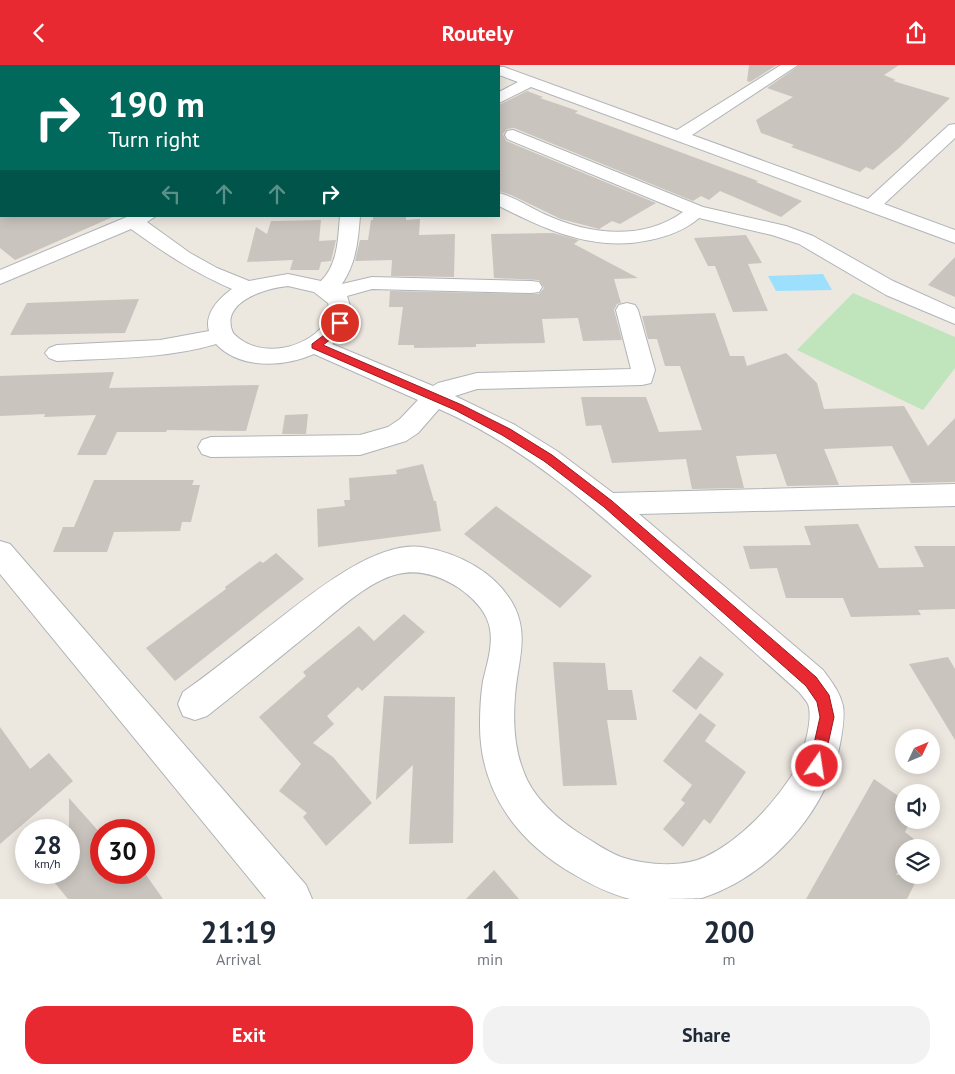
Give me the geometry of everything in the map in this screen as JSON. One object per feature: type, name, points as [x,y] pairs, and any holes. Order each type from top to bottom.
[{"type":"street","points":[[679,136],[791,65]]},
{"type":"street","points":[[504,72],[530,73],[679,136],[955,237]]},
{"type":"street","points":[[500,97],[530,73]]},
{"type":"street","points":[[871,206],[955,129]]},
{"type":"street","points":[[513,135],[696,211],[806,240],[834,254],[885,286],[955,317]]},
{"type":"street","points":[[500,199],[562,229],[585,237],[607,239],[662,232],[683,223],[696,211]]},
{"type":"street","points":[[329,290],[344,265],[350,217]]},
{"type":"street","points":[[0,278],[140,219],[183,257],[210,272],[248,288]]},
{"type":"street","points":[[288,279],[310,282],[329,290],[337,297],[342,310],[340,323],[331,334],[316,346],[295,354],[272,357],[247,354],[230,346],[220,335],[218,322],[222,310],[233,298],[248,288],[288,279]]},
{"type":"street","points":[[329,290],[372,283],[531,287]]},
{"type":"street","points":[[211,447],[360,445],[397,434],[409,426],[435,397],[447,389],[477,381],[642,377],[643,370],[627,310]]},
{"type":"street","points":[[57,353],[166,348],[195,343],[220,335]]},
{"type":"street","points":[[195,705],[324,604],[363,577],[401,560],[420,560],[442,565],[465,575],[486,590],[499,609],[506,628],[506,649],[498,696],[497,743],[506,778],[520,807],[549,836],[581,857],[623,878],[664,884],[703,877],[743,857],[776,827],[801,794],[817,766],[827,717],[824,699],[811,681],[608,504],[548,458],[514,437],[435,397],[316,346]]},
{"type":"street","points":[[608,504],[955,495]]},
{"type":"street","points":[[0,553],[292,899]]},
{"type":"green space","points":[[853,293],[955,337],[955,368],[923,410],[797,350]]},
{"type":"water","points":[[823,274],[832,290],[776,291],[768,276]]},
{"type":"building","points":[[749,65],[777,65],[750,82],[747,81]]},
{"type":"building","points":[[800,65],[899,65],[884,75],[896,80],[893,81],[950,98],[899,148],[873,170],[866,167],[860,172],[791,147],[794,145],[761,133],[756,120],[793,97],[767,88]]},
{"type":"building","points":[[527,91],[543,97],[540,98],[578,111],[575,113],[758,181],[756,182],[802,201],[781,217],[720,191],[709,200],[701,196],[693,201],[514,128],[507,129],[503,134],[506,141],[656,203],[620,224],[612,221],[599,229],[561,219],[500,191],[500,104]]},
{"type":"building","points":[[0,217],[113,217],[15,260],[0,248]]},
{"type":"building","points":[[373,217],[406,217],[406,220],[420,219],[419,235],[455,234],[454,277],[391,276],[392,260],[355,261],[360,240],[368,240],[371,220],[373,220]]},
{"type":"building","points":[[321,220],[319,241],[336,240],[331,261],[321,262],[319,270],[290,270],[293,260],[247,262],[256,227],[267,234],[271,221]]},
{"type":"building","points":[[553,233],[579,240],[574,244],[638,278],[614,279],[621,303],[617,304],[614,310],[622,340],[583,341],[578,318],[542,319],[545,343],[476,344],[476,347],[414,348],[414,345],[398,345],[403,307],[389,307],[390,291],[539,294],[544,288],[539,280],[494,278],[491,234]]},
{"type":"building","points":[[746,235],[762,263],[748,264],[768,311],[733,312],[715,266],[708,266],[694,238]]},
{"type":"building","points":[[955,257],[955,297],[928,285]]},
{"type":"building","points":[[139,299],[125,333],[10,335],[27,303]]},
{"type":"building","points":[[715,313],[730,356],[744,356],[747,366],[786,353],[817,383],[824,409],[904,406],[928,446],[955,418],[955,482],[911,483],[892,446],[824,449],[839,485],[787,486],[776,454],[736,456],[744,488],[692,489],[686,459],[612,463],[601,425],[586,426],[581,397],[646,397],[659,432],[702,430],[680,366],[665,366],[657,339],[648,339],[642,316]]},
{"type":"building","points":[[114,372],[109,388],[259,385],[246,431],[167,430],[166,432],[117,432],[106,455],[77,455],[96,415],[44,417],[45,414],[0,416],[0,376]]},
{"type":"building","points":[[308,414],[306,434],[282,434],[285,415]]},
{"type":"building","points":[[423,464],[434,501],[436,501],[441,531],[318,547],[317,509],[345,506],[344,500],[350,500],[349,478],[397,474],[396,470]]},
{"type":"building","points":[[94,480],[194,480],[192,485],[200,485],[191,522],[182,522],[180,531],[114,532],[107,552],[53,552],[63,527],[74,527]]},
{"type":"building","points":[[496,506],[592,576],[560,608],[464,534]]},
{"type":"building","points":[[858,524],[879,568],[924,567],[914,546],[955,546],[955,609],[918,610],[921,615],[851,617],[843,598],[786,598],[777,568],[750,569],[743,546],[811,545],[804,526]]},
{"type":"building","points":[[276,553],[304,579],[175,681],[146,648],[226,589],[225,587],[260,561],[263,563]]},
{"type":"building","points":[[404,614],[425,632],[362,691],[358,687],[327,716],[334,724],[313,743],[333,757],[372,803],[326,846],[303,817],[307,813],[279,791],[301,764],[259,717],[306,676],[303,672],[359,626],[374,641]]},
{"type":"building","points":[[700,656],[724,674],[696,710],[672,691]]},
{"type":"building","points":[[948,657],[955,669],[955,740],[909,664]]},
{"type":"building","points":[[553,662],[605,663],[608,690],[632,690],[637,720],[607,720],[617,785],[563,786]]},
{"type":"building","points":[[384,696],[455,697],[453,843],[409,844],[413,765],[376,800]]},
{"type":"building","points":[[700,713],[716,725],[705,741],[746,772],[710,824],[704,819],[683,847],[663,829],[685,803],[681,800],[692,785],[663,761]]},
{"type":"building","points":[[0,727],[30,769],[49,753],[73,781],[29,819],[15,819],[15,831],[0,844]]},
{"type":"building","points":[[874,779],[895,794],[895,829],[906,829],[905,832],[914,839],[895,839],[895,884],[914,884],[907,899],[806,899]]},
{"type":"building","points":[[69,798],[90,822],[90,884],[152,884],[163,899],[68,899],[56,884],[80,884],[80,819],[69,819]]},
{"type":"building","points":[[494,870],[519,899],[466,899]]},
{"type":"route","points":[[340,323],[331,334],[316,346],[458,407],[506,432],[548,458],[608,504],[757,636],[811,681],[824,699],[827,717],[817,766]]}]
